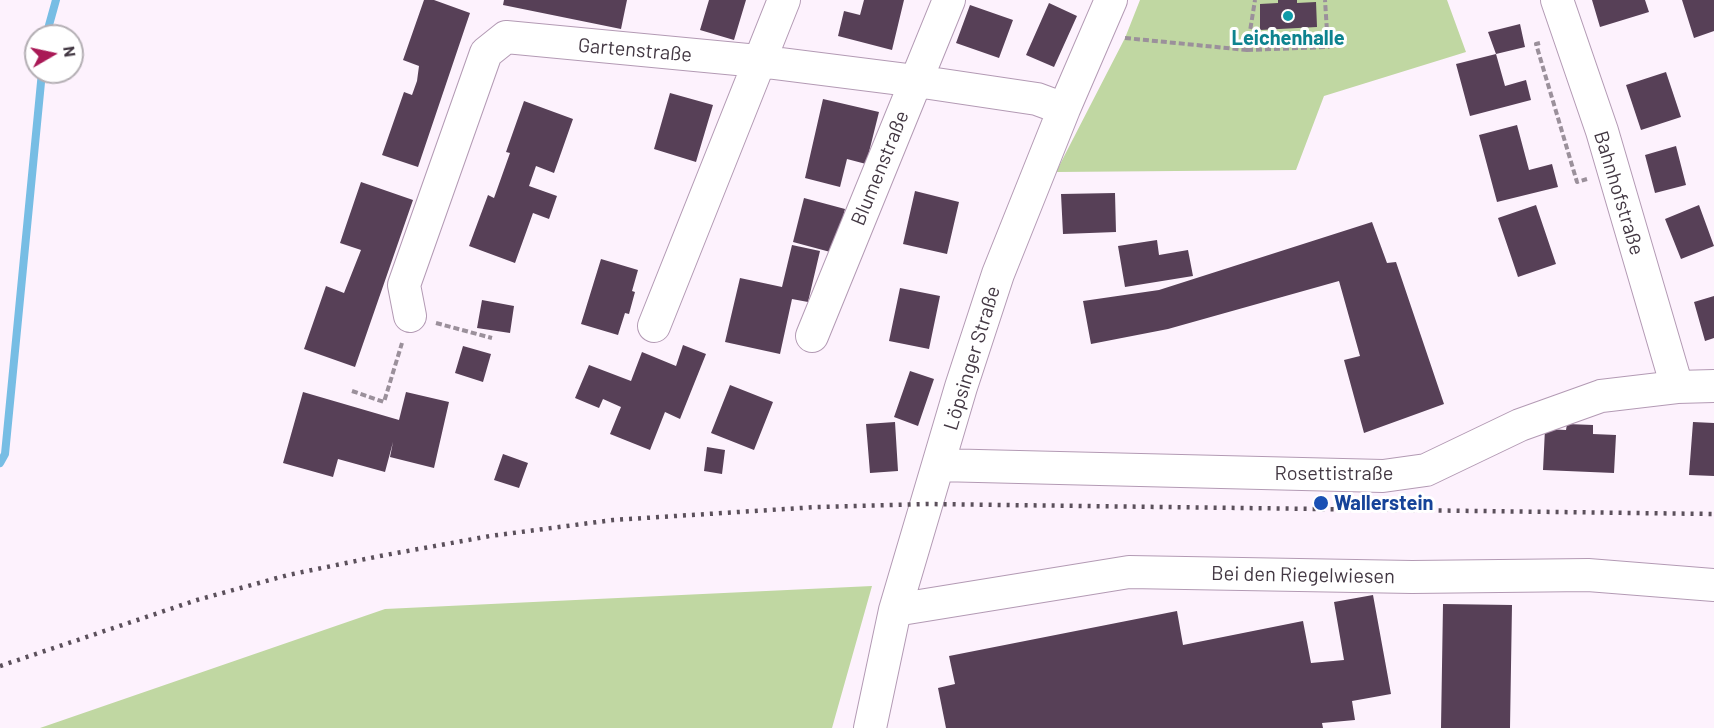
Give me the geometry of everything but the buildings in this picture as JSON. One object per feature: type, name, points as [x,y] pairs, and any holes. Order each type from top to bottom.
[{"type":"street","points":[[654,326],[784,0]]},
{"type":"street","name":"Blumenstraße","points":[[812,336],[949,0]]},
{"type":"street","name":"Löpsinger Straße","points":[[870,728],[896,610],[961,387],[998,273],[1111,0]]},
{"type":"street","name":"Bahnhofstraße","points":[[1557,0],[1602,132],[1677,387]]},
{"type":"street","name":"Gartenstraße","points":[[410,316],[404,285],[486,52],[506,37],[759,62],[916,81],[1037,99],[1064,109]]},
{"type":"street","name":"Rosettistraße","points":[[938,465],[1383,476],[1426,470],[1520,425],[1601,396],[1677,387],[1714,386]]},
{"type":"street","name":"Bei den Riegelwiesen","points":[[896,610],[1129,572],[1412,577],[1588,575],[1714,585]]},
{"type":"path","points":[[1247,50],[1255,0]]},
{"type":"path","points":[[1098,29],[1147,42],[1247,50],[1328,47],[1325,0]]},
{"type":"path","points":[[352,391],[384,402],[410,316],[492,338]]},
{"type":"green space","points":[[1140,0],[1447,0],[1466,52],[1324,96],[1296,170],[1056,172],[1125,38]]},
{"type":"green space","points":[[872,586],[832,728],[40,728],[385,609]]},
{"type":"waterway","points":[[49,24],[56,0]]},
{"type":"waterway","points":[[0,463],[5,454],[41,84]]},
{"type":"railway","points":[[0,666],[197,600],[288,575],[490,536],[613,520],[817,507],[927,504],[1714,514]]},
{"type":"place","name":"Leichenhalle","points":[[1288,16]]},
{"type":"place","name":"Wallerstein","points":[[1321,503]]}]
